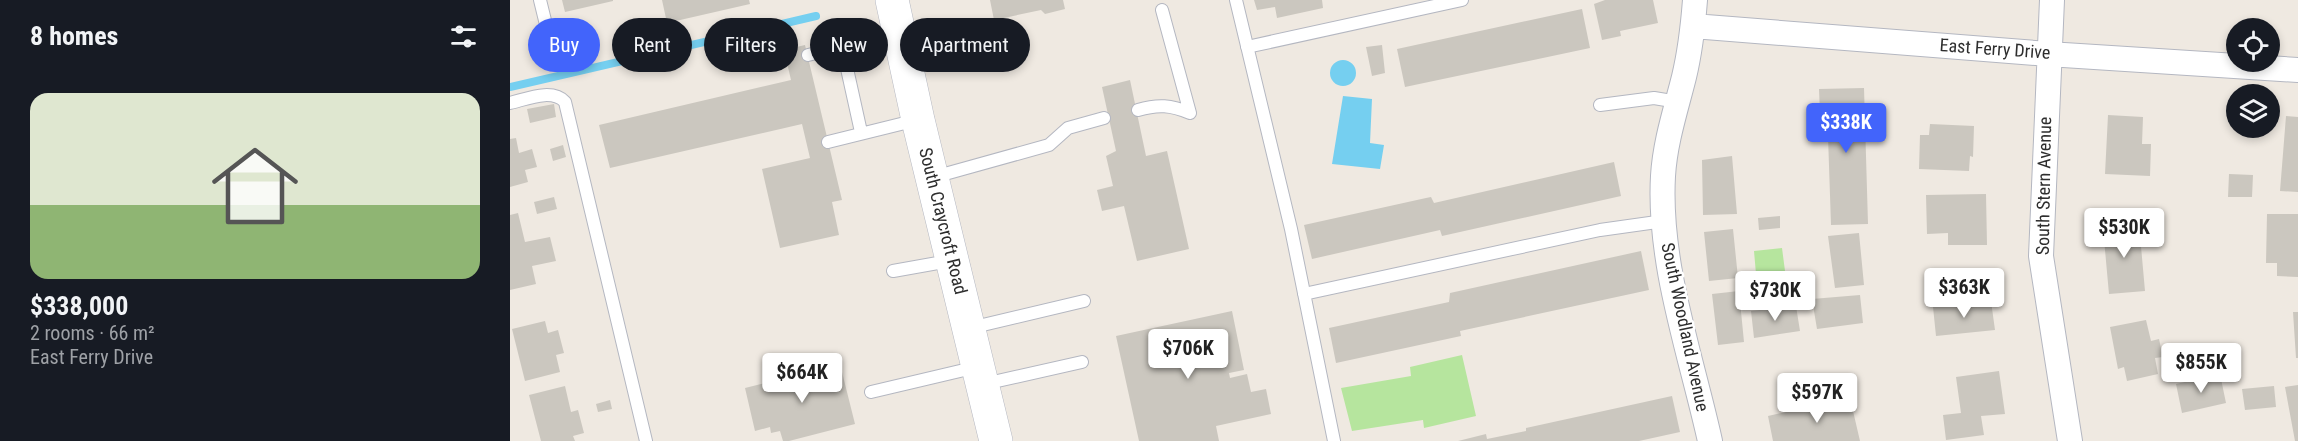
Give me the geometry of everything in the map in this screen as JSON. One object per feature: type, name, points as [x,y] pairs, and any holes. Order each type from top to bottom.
[{"type":"main road","name":"South Craycroft Road","points":[[892,0],[900,33]]},
{"type":"main road","name":"South Craycroft Road","points":[[908,72],[996,441]]},
{"type":"street","name":"South Woodland Avenue","points":[[1695,0],[1693,26],[1666,149],[1663,173],[1664,221],[1670,273],[1710,441]]},
{"type":"street","name":"South Stern Avenue","points":[[2052,0],[2041,256],[2070,441]]},
{"type":"street","name":"East Ferry Drive","points":[[1693,26],[2048,54],[2298,70]]},
{"type":"lane","points":[[540,0],[544,18]]},
{"type":"lane","points":[[1236,0],[1291,229],[1334,441]]},
{"type":"lane","points":[[1247,47],[1462,0]]},
{"type":"lane","points":[[1138,110],[1154,105],[1174,106],[1190,113],[1162,10]]},
{"type":"lane","points":[[888,36],[900,33]]},
{"type":"lane","points":[[848,72],[861,132]]},
{"type":"lane","points":[[510,103],[550,94],[560,96],[565,102],[646,441]]},
{"type":"lane","points":[[1600,105],[1654,98],[1678,102]]},
{"type":"lane","points":[[933,177],[1049,145],[1068,129],[1104,118]]},
{"type":"lane","points":[[828,142],[861,132],[918,120]]},
{"type":"lane","points":[[1304,294],[1600,230],[1664,221]]},
{"type":"lane","points":[[893,271],[954,260]]},
{"type":"lane","points":[[969,328],[1084,301]]},
{"type":"lane","points":[[871,392],[1082,362]]},
{"type":"green space","points":[[1782,248],[1785,271],[1756,274],[1754,251]]},
{"type":"green space","points":[[1462,355],[1476,416],[1424,428],[1423,420],[1352,431],[1341,388],[1411,376],[1410,367]]},
{"type":"water","points":[[1343,60],[1352,64],[1356,73],[1352,82],[1343,86],[1334,82],[1330,73],[1334,64]]},
{"type":"water","points":[[1343,96],[1372,99],[1370,143],[1384,145],[1380,169],[1332,164]]},
{"type":"building","points":[[562,0],[613,0],[613,1],[565,12]]},
{"type":"building","points":[[662,0],[749,0],[750,4],[689,18],[666,18]]},
{"type":"building","points":[[990,0],[1063,0],[1065,9],[1045,14],[1041,10],[994,18]]},
{"type":"building","points":[[1254,0],[1322,0],[1323,8],[1277,18],[1275,7],[1257,10]]},
{"type":"building","points":[[1605,0],[1653,0],[1658,23],[1620,31],[1621,36],[1602,40],[1594,4]]},
{"type":"building","points":[[1582,9],[1590,48],[1405,87],[1397,49]]},
{"type":"building","points":[[805,45],[842,200],[832,202],[839,235],[780,248],[762,169],[810,158],[802,124],[610,168],[599,125],[791,80],[789,72],[798,72],[798,47]]},
{"type":"building","points":[[1382,45],[1385,73],[1372,76],[1366,47]]},
{"type":"building","points":[[1130,80],[1146,156],[1167,151],[1189,249],[1137,261],[1124,206],[1102,211],[1097,190],[1113,186],[1106,156],[1116,151],[1102,87]]},
{"type":"building","points":[[1864,88],[1868,224],[1831,225],[1828,136],[1821,137],[1819,89]]},
{"type":"building","points":[[554,104],[556,117],[530,123],[527,109]]},
{"type":"building","points":[[2108,115],[2143,117],[2142,144],[2151,144],[2150,176],[2105,174]]},
{"type":"building","points":[[2286,116],[2298,117],[2298,192],[2280,191]]},
{"type":"building","points":[[1930,124],[1974,126],[1973,157],[1970,156],[1969,171],[1919,169],[1920,135],[1929,135]]},
{"type":"building","points":[[516,138],[519,153],[532,149],[537,167],[525,170],[528,182],[510,187],[510,139]]},
{"type":"building","points":[[563,145],[566,157],[553,161],[550,149]]},
{"type":"building","points":[[1732,156],[1737,214],[1703,215],[1702,160]]},
{"type":"building","points":[[1614,162],[1621,196],[1442,236],[1440,230],[1312,259],[1304,225],[1431,197],[1434,203]]},
{"type":"building","points":[[2229,174],[2253,175],[2252,197],[2228,197]]},
{"type":"building","points":[[1986,194],[1987,245],[1948,245],[1948,233],[1927,234],[1926,195]]},
{"type":"building","points":[[554,197],[557,209],[537,214],[534,202]]},
{"type":"building","points":[[518,213],[525,242],[550,237],[556,261],[532,266],[536,284],[510,290],[510,215]]},
{"type":"building","points":[[2267,214],[2298,214],[2298,277],[2277,276],[2277,263],[2266,263]]},
{"type":"building","points":[[1780,216],[1780,228],[1759,230],[1758,218]]},
{"type":"building","points":[[2139,224],[2145,291],[2109,294],[2103,228]]},
{"type":"building","points":[[1733,229],[1738,278],[1709,281],[1704,232]]},
{"type":"building","points":[[1859,233],[1864,285],[1835,288],[1828,236]]},
{"type":"building","points":[[1641,251],[1649,290],[1460,331],[1461,336],[1336,363],[1329,328],[1449,302],[1450,293]]},
{"type":"building","points":[[1739,291],[1744,342],[1718,345],[1712,294]]},
{"type":"building","points":[[1860,295],[1863,323],[1817,329],[1812,299]]},
{"type":"building","points":[[1991,301],[1995,330],[1936,336],[1933,307]]},
{"type":"building","points":[[1796,306],[1800,331],[1754,338],[1751,311]]},
{"type":"building","points":[[1232,311],[1244,370],[1229,373],[1230,378],[1247,374],[1251,392],[1266,389],[1271,414],[1216,426],[1219,441],[1139,441],[1116,336]]},
{"type":"building","points":[[2293,312],[2298,312],[2298,358],[2296,358]]},
{"type":"building","points":[[2146,320],[2151,341],[2159,339],[2163,357],[2155,358],[2158,374],[2127,381],[2124,367],[2118,369],[2110,327]]},
{"type":"building","points":[[545,321],[548,333],[558,330],[564,353],[556,355],[560,372],[525,381],[512,329]]},
{"type":"building","points":[[840,364],[855,424],[789,441],[783,441],[780,431],[771,433],[770,427],[755,431],[745,388]]},
{"type":"building","points":[[1999,371],[2005,414],[1981,416],[1984,435],[1946,440],[1943,415],[1961,413],[1956,377]]},
{"type":"building","points":[[2220,374],[2226,403],[2182,413],[2176,384]]},
{"type":"building","points":[[2298,385],[2298,441],[2295,441],[2285,387]]},
{"type":"building","points":[[565,386],[571,412],[578,410],[584,433],[573,436],[575,441],[541,441],[529,395]]},
{"type":"building","points":[[2274,386],[2276,407],[2245,410],[2242,389]]},
{"type":"building","points":[[1672,396],[1680,432],[1639,441],[1458,441],[1486,434],[1487,439],[1526,431],[1526,428]]},
{"type":"building","points":[[1850,398],[1860,441],[1773,441],[1768,416]]},
{"type":"building","points":[[610,400],[612,409],[598,412],[596,404]]},
{"type":"waterway","points":[[510,87],[816,16]]}]
